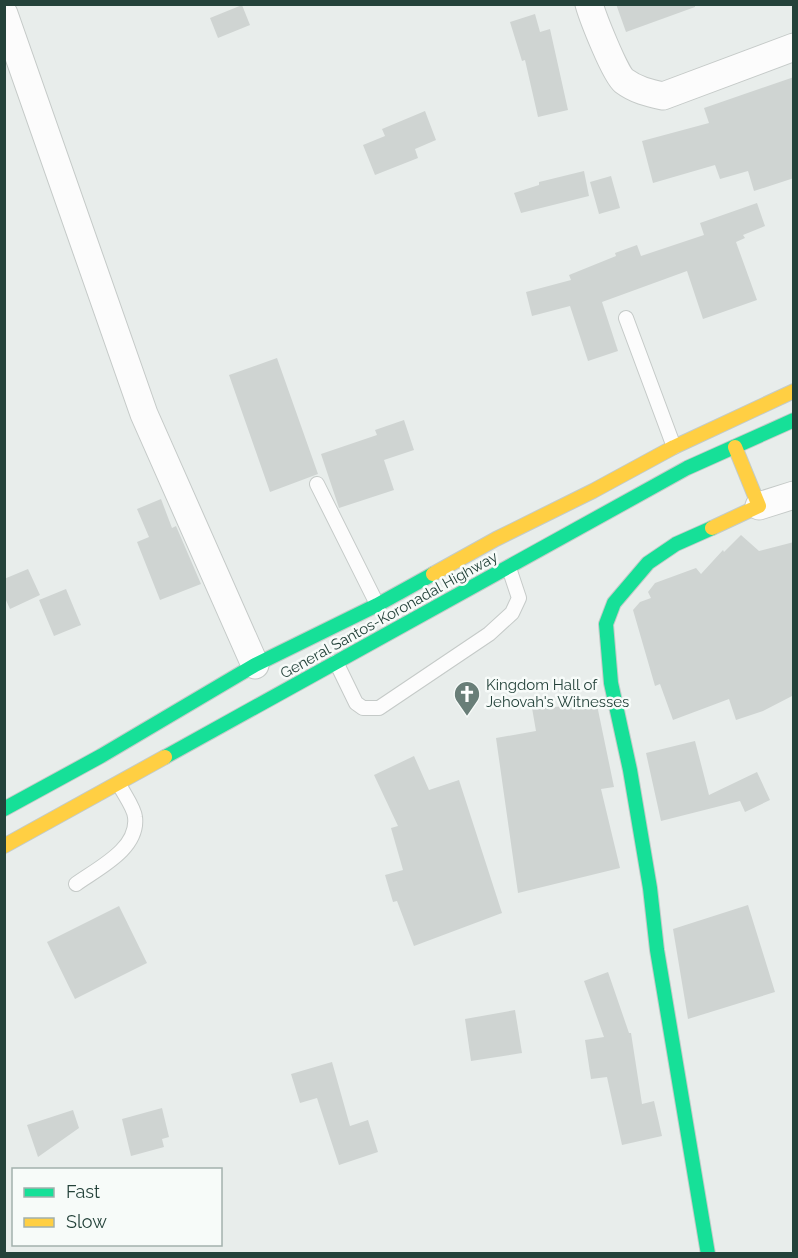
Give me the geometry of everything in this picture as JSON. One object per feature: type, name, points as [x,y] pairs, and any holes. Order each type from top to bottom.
[{"type":"main road","name":"General Santos-Koronadal Highway","points":[[4,846],[336,662],[384,619],[496,539],[593,491],[674,447],[794,391]]},
{"type":"main road","name":"General Santos-Koronadal Highway","points":[[4,809],[101,756],[255,665],[384,619],[509,568],[687,468],[794,420]]},
{"type":"main road","points":[[708,1254],[658,962],[650,888],[630,770],[611,683],[606,624],[614,603],[648,563],[676,544],[759,506],[735,447]]},
{"type":"street","points":[[589,4],[596,25],[622,80],[644,93],[663,96],[794,47]]},
{"type":"street","points":[[4,14],[144,414],[255,665]]},
{"type":"street","points":[[759,506],[794,495]]},
{"type":"lane","points":[[626,318],[674,447]]},
{"type":"lane","points":[[317,484],[384,619]]},
{"type":"lane","points":[[336,662],[356,703],[363,708],[379,708],[489,634],[512,613],[519,598],[509,568]]},
{"type":"lane","points":[[76,884],[124,850],[134,832],[135,816],[118,784]]},
{"type":"building","points":[[616,4],[695,4],[695,7],[626,32]]},
{"type":"building","points":[[242,5],[250,25],[218,38],[210,18]]},
{"type":"building","points":[[535,14],[540,32],[550,29],[568,110],[538,117],[525,60],[522,61],[510,22]]},
{"type":"building","points":[[794,77],[794,178],[754,191],[748,171],[720,179],[715,165],[653,183],[642,141],[709,123],[704,108]]},
{"type":"building","points":[[425,111],[436,140],[415,149],[418,158],[375,175],[363,145],[385,136],[382,129]]},
{"type":"building","points":[[584,171],[589,196],[521,213],[514,193],[539,185],[539,182]]},
{"type":"building","points":[[611,176],[620,208],[599,214],[590,182]]},
{"type":"building","points":[[757,203],[765,226],[743,235],[745,238],[736,242],[757,300],[703,319],[687,271],[602,302],[618,351],[588,361],[570,306],[532,316],[526,292],[571,280],[569,275],[637,245],[641,256],[704,235],[700,223]]},
{"type":"building","points":[[277,358],[318,474],[270,492],[229,375]]},
{"type":"building","points":[[404,420],[414,450],[384,460],[394,490],[339,508],[321,454],[377,435],[375,430]]},
{"type":"building","points":[[161,499],[172,528],[176,526],[201,584],[160,600],[137,542],[149,537],[137,509]]},
{"type":"building","points":[[741,535],[759,551],[794,542],[794,695],[763,711],[736,720],[729,699],[673,720],[660,684],[655,686],[633,610],[640,602],[651,598],[648,592],[655,583],[696,568],[701,574],[723,550],[724,552]]},
{"type":"building","points":[[28,569],[40,595],[10,609],[4,596],[4,579]]},
{"type":"building","points":[[66,589],[81,625],[54,636],[39,600]]},
{"type":"building","points":[[597,705],[614,787],[601,789],[620,868],[518,893],[496,738],[536,731],[532,708]]},
{"type":"building","points":[[695,741],[709,795],[757,772],[770,800],[745,812],[740,801],[661,821],[646,753]]},
{"type":"building","points":[[414,756],[429,790],[459,780],[502,913],[414,946],[397,901],[393,902],[385,875],[403,870],[391,828],[398,826],[374,775]]},
{"type":"building","points":[[748,905],[775,992],[688,1019],[673,929]]},
{"type":"building","points":[[119,906],[147,963],[75,999],[47,942]]},
{"type":"building","points":[[608,972],[629,1033],[631,1033],[642,1104],[654,1101],[662,1136],[622,1145],[607,1077],[591,1079],[585,1040],[604,1037],[584,981]]},
{"type":"building","points":[[515,1010],[522,1053],[471,1061],[465,1019]]},
{"type":"building","points":[[332,1062],[350,1126],[368,1120],[378,1152],[339,1165],[317,1098],[300,1103],[291,1074]]},
{"type":"building","points":[[162,1108],[169,1137],[162,1139],[164,1147],[131,1156],[122,1119]]},
{"type":"building","points":[[73,1110],[79,1128],[38,1157],[27,1125]]},
{"type":"traffic: fast","points":[[165,757],[687,468],[794,420]]},
{"type":"traffic: fast","points":[[708,1254],[657,950],[650,888],[630,770],[611,683],[606,624],[614,603],[648,563],[676,544],[712,528]]},
{"type":"traffic: fast","points":[[4,809],[101,756],[255,665],[377,605],[433,574]]},
{"type":"traffic: slow","points":[[433,574],[674,447],[794,391]]},
{"type":"traffic: slow","points":[[712,528],[759,506],[735,447]]},
{"type":"traffic: slow","points":[[4,846],[165,757]]},
{"type":"place","name":"Kingdom Hall of Jehovah's Witnesses","points":[[467,717]]}]
